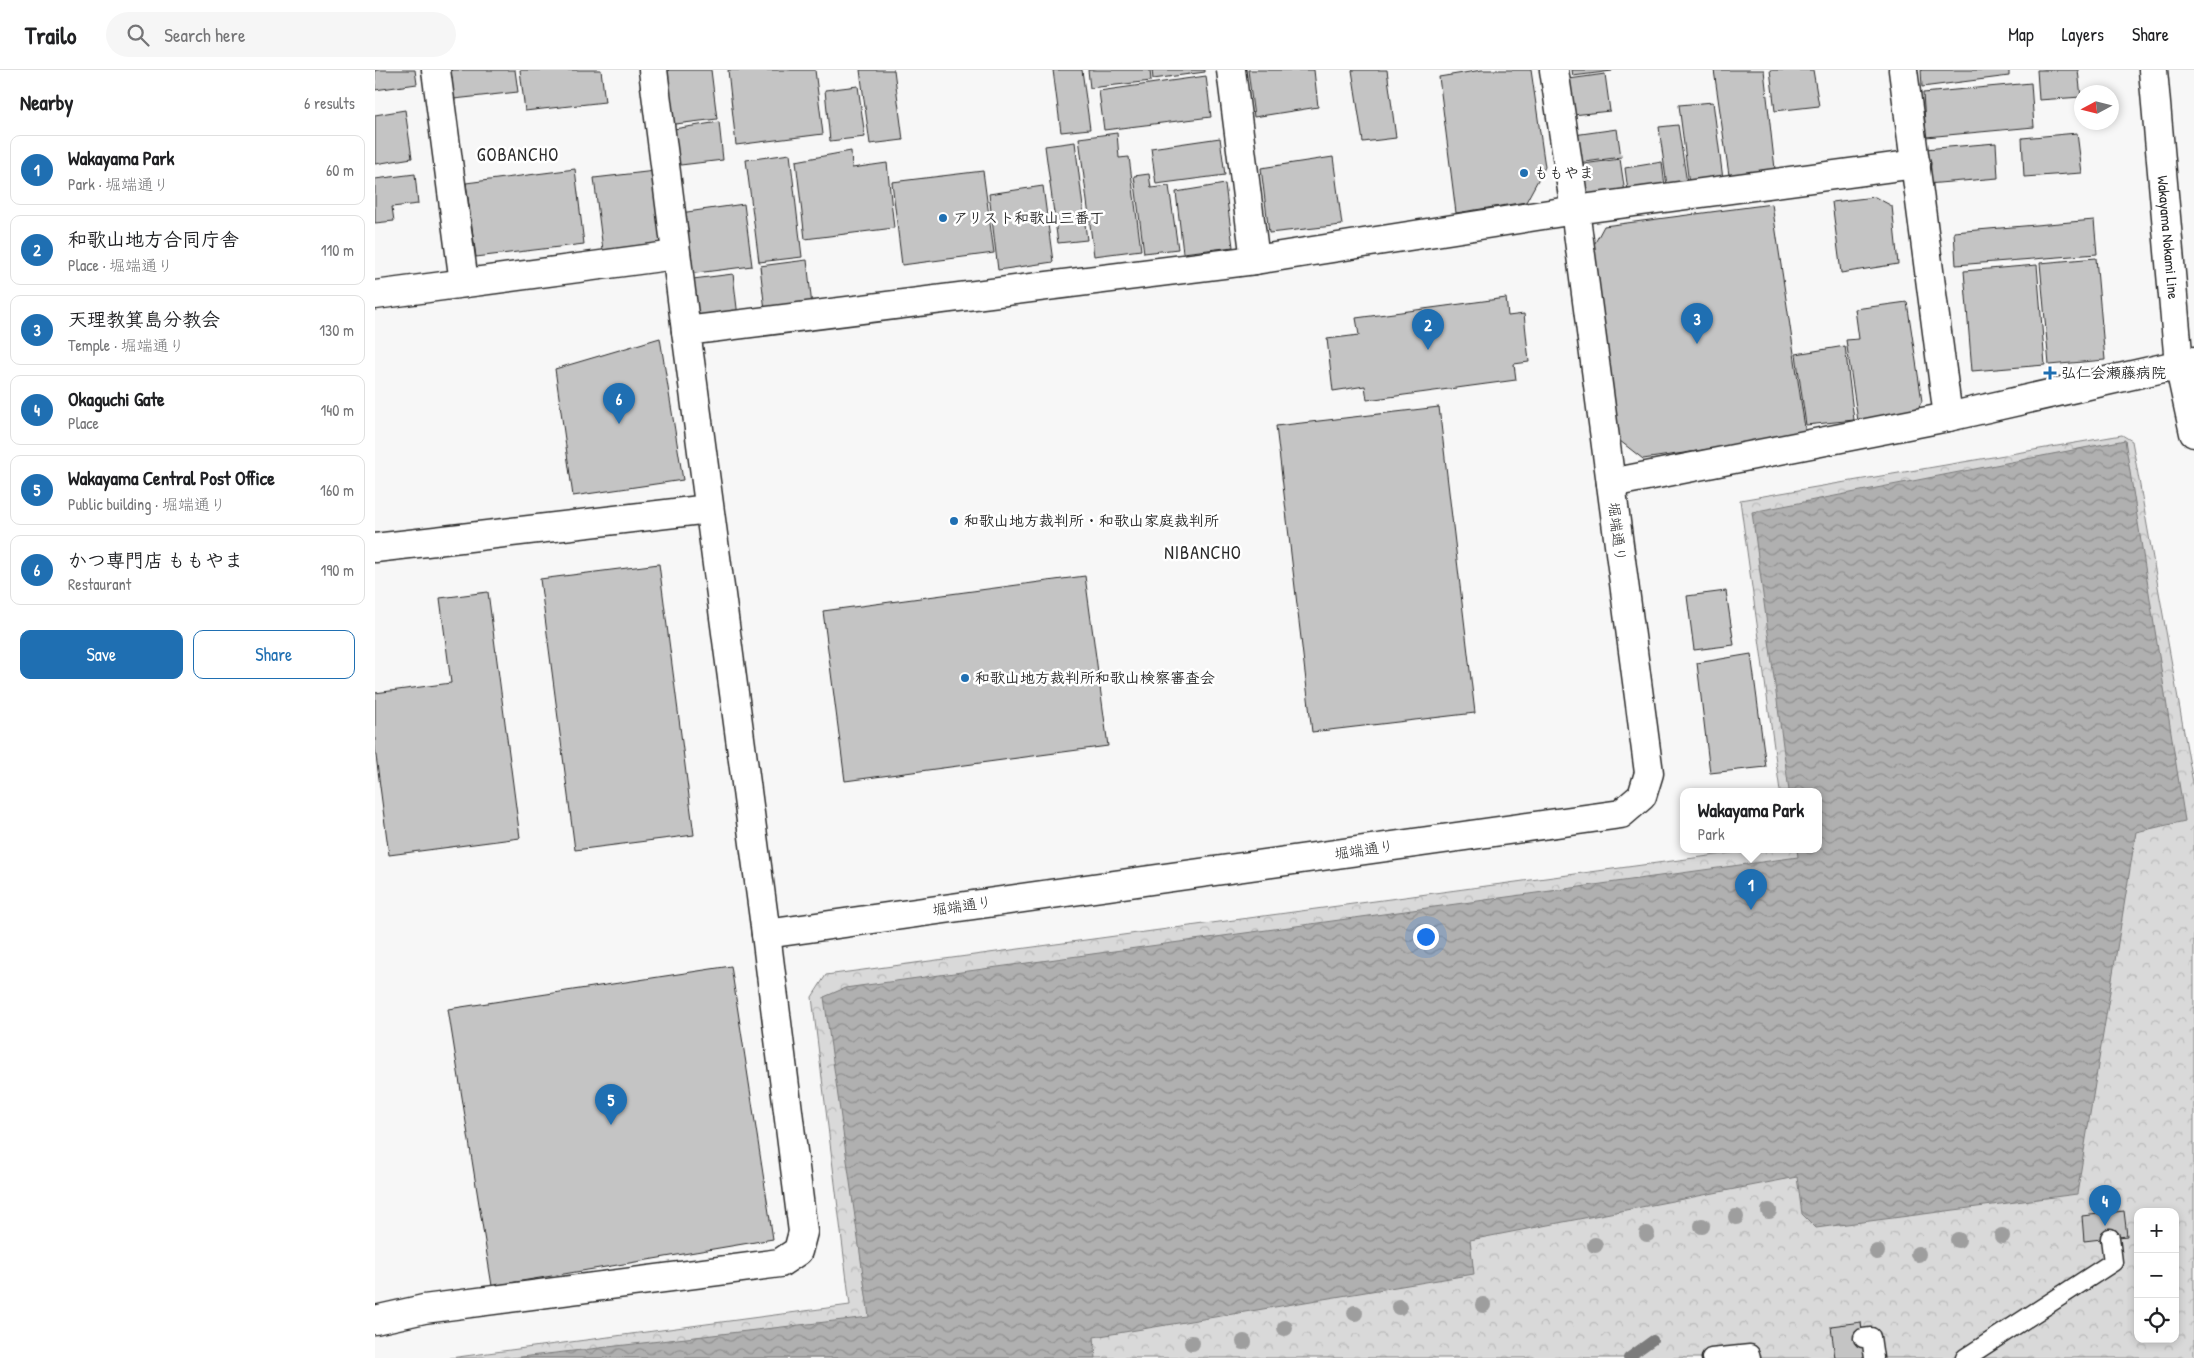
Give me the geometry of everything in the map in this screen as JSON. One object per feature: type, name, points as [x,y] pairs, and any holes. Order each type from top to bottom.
[{"type":"street","points":[[436,70],[464,283]]},
{"type":"street","points":[[375,1320],[424,1309],[780,1263],[798,1251],[803,1232],[653,70]]},
{"type":"street","points":[[1231,70],[1255,260]]},
{"type":"street","name":"堀端通り","points":[[766,934],[1621,814],[1642,796],[1649,773],[1575,210],[1554,70]]},
{"type":"street","points":[[1903,70],[1948,417]]},
{"type":"street","name":"Wakayama Nokami Line","points":[[2153,70],[2194,433]]},
{"type":"street","points":[[686,331],[1255,260],[1575,210],[1916,164]]},
{"type":"street","points":[[375,295],[676,255]]},
{"type":"street","points":[[1611,483],[1948,417],[2186,362]]},
{"type":"street","points":[[375,548],[709,509]]},
{"type":"lane","points":[[1965,1358],[2113,1262],[2110,1238]]},
{"type":"lane","points":[[1863,1338],[1871,1337],[1874,1358]]},
{"type":"lane","points":[[1711,1358],[1750,1354],[1751,1358]]},
{"type":"green space","points":[[2122,435],[2132,441],[2194,788],[2194,1358],[450,1358],[850,1305],[812,997],[826,975],[1731,853],[1822,853],[1822,788],[1780,788],[1740,500]]},
{"type":"water","points":[[2125,440],[2185,821],[2136,832],[2077,1194],[1816,1228],[1802,1214],[1797,1177],[1470,1240],[1474,1274],[1094,1337],[1096,1358],[512,1358],[869,1317],[824,997],[845,988],[1798,857],[1798,853],[1822,853],[1822,788],[1789,788],[1752,512]]},
{"type":"building","points":[[375,70],[415,70],[417,84],[375,90]]},
{"type":"building","points":[[451,70],[515,70],[518,92],[454,99]]},
{"type":"building","points":[[520,70],[601,70],[605,102],[525,111]]},
{"type":"building","points":[[663,70],[711,70],[717,119],[667,125]]},
{"type":"building","points":[[728,70],[815,70],[823,134],[736,145]]},
{"type":"building","points":[[860,70],[894,70],[903,140],[870,144]]},
{"type":"building","points":[[1053,70],[1082,70],[1090,129],[1061,132]]},
{"type":"building","points":[[1088,70],[1150,70],[1151,81],[1090,88]]},
{"type":"building","points":[[1152,70],[1205,70],[1205,72],[1153,79]]},
{"type":"building","points":[[1248,70],[1314,70],[1318,107],[1254,117]]},
{"type":"building","points":[[1352,70],[1387,70],[1396,138],[1363,142]]},
{"type":"building","points":[[1482,70],[1531,70],[1545,167],[1526,202],[1456,213],[1439,77]]},
{"type":"building","points":[[1572,70],[1612,70],[1612,71],[1573,76]]},
{"type":"building","points":[[1714,70],[1764,70],[1775,169],[1729,175]]},
{"type":"building","points":[[1770,70],[1813,70],[1819,106],[1775,111]]},
{"type":"building","points":[[1921,70],[2009,70],[2009,76],[1922,87]]},
{"type":"building","points":[[2037,70],[2078,70],[2080,85],[2074,85],[2074,98],[2039,100]]},
{"type":"building","points":[[1605,74],[1610,111],[1573,115],[1569,79]]},
{"type":"building","points":[[1206,76],[1211,117],[1104,130],[1099,91]]},
{"type":"building","points":[[2031,83],[2034,127],[1926,137],[1923,93]]},
{"type":"building","points":[[858,86],[865,137],[830,141],[825,90]]},
{"type":"building","points":[[1713,102],[1723,179],[1689,184],[1679,105]]},
{"type":"building","points":[[405,110],[412,158],[375,164],[375,115]]},
{"type":"building","points":[[719,122],[723,160],[672,166],[667,130]]},
{"type":"building","points":[[1678,125],[1687,183],[1667,186],[1659,127]]},
{"type":"building","points":[[1617,129],[1621,157],[1578,163],[1574,135]]},
{"type":"building","points":[[1117,133],[1119,158],[1129,157],[1141,250],[1094,256],[1079,138]]},
{"type":"building","points":[[2077,133],[2082,173],[2024,177],[2022,138]]},
{"type":"building","points":[[1220,138],[1225,175],[1156,184],[1151,148]]},
{"type":"building","points":[[1075,142],[1087,240],[1058,243],[1045,146]]},
{"type":"building","points":[[1996,143],[1998,178],[1927,184],[1925,149]]},
{"type":"building","points":[[851,151],[852,168],[887,163],[894,228],[805,239],[796,161]]},
{"type":"building","points":[[790,154],[802,257],[759,262],[746,160]]},
{"type":"building","points":[[1333,157],[1342,225],[1269,233],[1261,168]]},
{"type":"building","points":[[1620,159],[1625,193],[1595,199],[1578,184],[1576,165]]},
{"type":"building","points":[[1662,162],[1665,187],[1628,191],[1625,168]]},
{"type":"building","points":[[575,169],[584,244],[476,257],[466,183]]},
{"type":"building","points":[[655,171],[664,242],[603,250],[594,178]]},
{"type":"building","name":"アリスト和歌山三番丁","points":[[983,171],[994,253],[902,265],[892,182]]},
{"type":"building","points":[[415,174],[418,204],[392,207],[394,221],[375,223],[375,179]]},
{"type":"building","points":[[1149,174],[1151,188],[1169,186],[1178,249],[1144,253],[1134,176]]},
{"type":"building","points":[[1225,184],[1233,247],[1183,253],[1176,192]]},
{"type":"building","points":[[1043,186],[1053,262],[998,270],[989,194]]},
{"type":"building","points":[[1875,197],[1892,206],[1898,264],[1841,273],[1832,202]]},
{"type":"building","points":[[744,204],[752,266],[688,274],[680,213]]},
{"type":"building","points":[[1772,204],[1806,435],[1643,459],[1615,437],[1589,254],[1604,226]]},
{"type":"building","points":[[2094,220],[2097,254],[1956,265],[1954,232]]},
{"type":"building","points":[[2096,258],[2105,360],[2049,365],[2040,263]]},
{"type":"building","points":[[807,260],[812,306],[765,311],[760,266]]},
{"type":"building","points":[[2037,265],[2045,365],[1972,371],[1964,271]]},
{"type":"building","points":[[733,274],[738,317],[704,322],[689,312],[685,280]]},
{"type":"building","points":[[1506,298],[1508,316],[1524,314],[1529,362],[1514,364],[1516,380],[1367,400],[1365,386],[1333,391],[1327,339],[1359,335],[1356,318]]},
{"type":"building","points":[[1907,302],[1922,401],[1916,412],[1858,421],[1846,340],[1859,339],[1855,309]]},
{"type":"building","points":[[660,338],[683,480],[573,496],[555,369]]},
{"type":"building","points":[[1845,346],[1854,420],[1806,425],[1796,354]]},
{"type":"building","points":[[1439,407],[1475,713],[1312,732],[1276,426]]},
{"type":"building","points":[[659,564],[694,835],[575,850],[540,579]]},
{"type":"building","name":"和歌山地方裁判所和歌山検察審査会","points":[[1085,576],[1108,746],[845,781],[823,611]]},
{"type":"building","points":[[1726,591],[1734,645],[1694,650],[1687,596]]},
{"type":"building","points":[[488,592],[520,838],[389,855],[375,748],[375,693],[451,683],[440,598]]},
{"type":"building","points":[[1751,654],[1766,767],[1710,773],[1697,663]]},
{"type":"building","points":[[731,966],[773,1239],[492,1286],[448,1009]]},
{"type":"building","points":[[2124,1211],[2127,1236],[2084,1241],[2082,1216]]},
{"type":"building","points":[[1861,1322],[1865,1358],[1835,1358],[1831,1326]]},
{"type":"waterway","points":[[1628,1358],[1653,1340]]},
{"type":"place","name":"ももやま","points":[[1524,173]]},
{"type":"place","name":"アリスト和歌山三番丁","points":[[943,218]]},
{"type":"place","name":"天理教箕島分教会","points":[[1697,344]]},
{"type":"place","name":"和歌山地方合同庁舎","points":[[1428,350]]},
{"type":"place","name":"弘仁会瀬藤病院","points":[[2050,373]]},
{"type":"place","name":"かつ専門店 ももやま","points":[[619,424]]},
{"type":"place","name":"和歌山地方裁判所・和歌山家庭裁判所","points":[[954,521]]},
{"type":"place","name":"和歌山地方裁判所和歌山検察審査会","points":[[965,678]]},
{"type":"place","name":"Wakayama Park","points":[[1751,910]]},
{"type":"place","name":"Wakayama Central Post Office","points":[[611,1125]]},
{"type":"place","name":"Okaguchi Gate","points":[[2105,1226]]},
{"type":"district","name":"GOBANCHO","points":[[518,155]]},
{"type":"district","name":"NIBANCHO","points":[[1203,553]]}]
